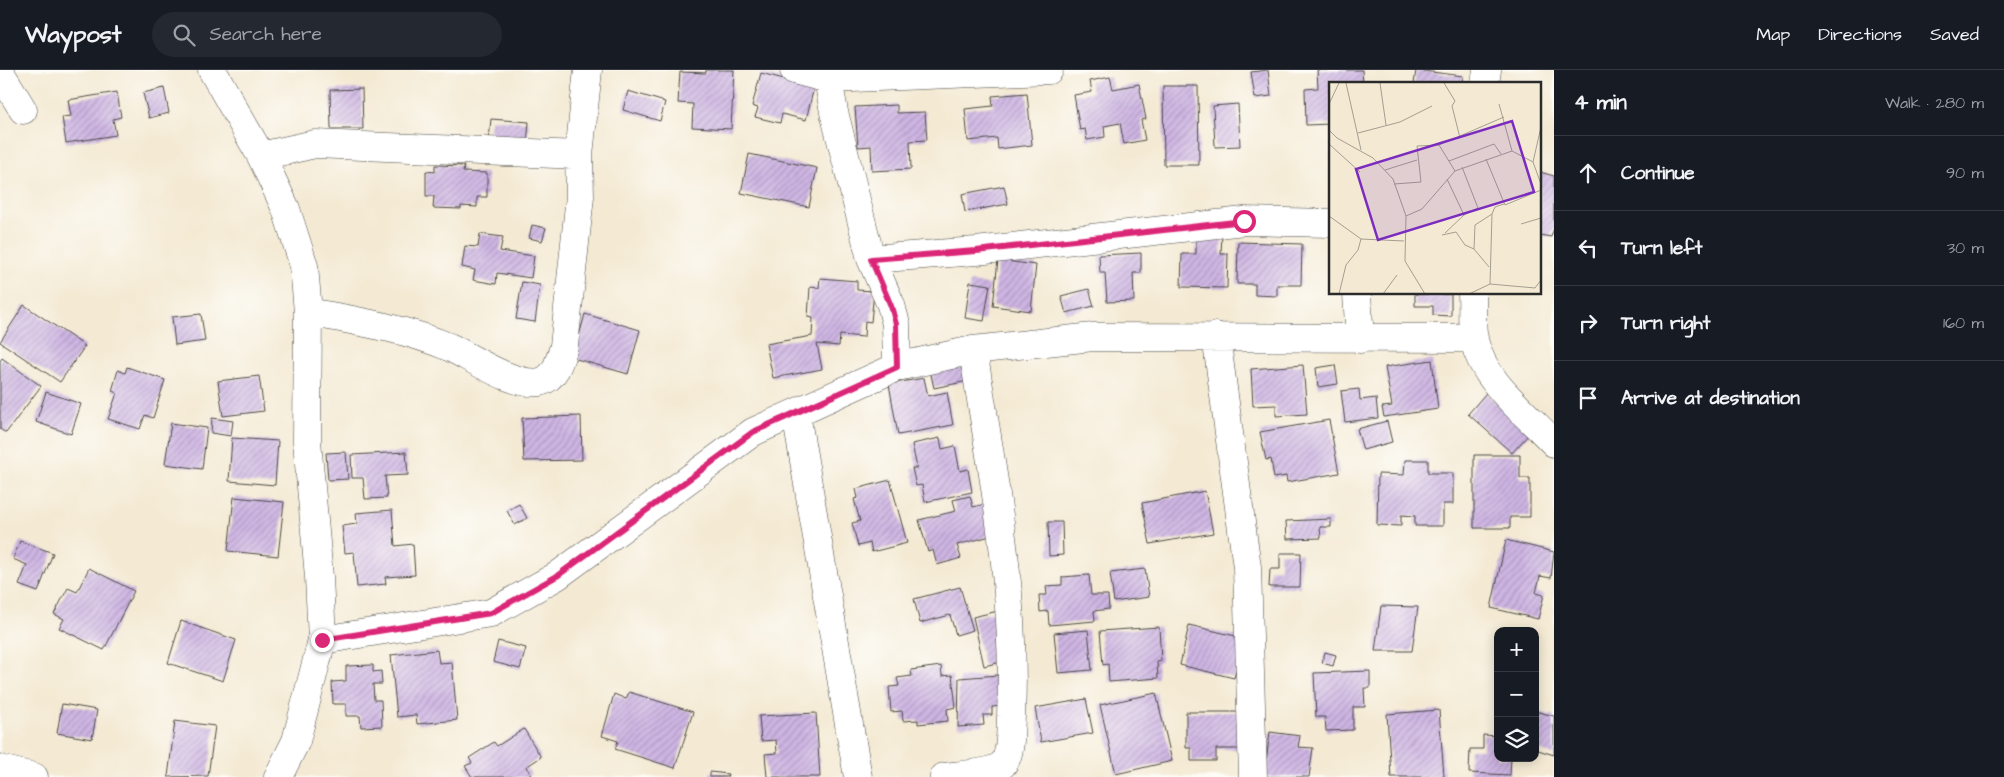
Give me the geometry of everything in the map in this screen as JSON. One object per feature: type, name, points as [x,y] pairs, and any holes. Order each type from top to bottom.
[{"type":"street","points":[[212,70],[261,156],[286,209],[304,266],[308,312],[307,441],[319,577],[322,640],[296,741],[278,777]]},
{"type":"street","points":[[308,312],[397,329],[447,347],[523,383],[542,381],[558,368],[564,346],[580,196],[579,155],[588,70]]},
{"type":"street","points":[[794,70],[828,79],[1039,70]]},
{"type":"street","points":[[0,72],[24,110]]},
{"type":"street","points":[[828,79],[834,112],[871,259],[891,306],[896,324],[897,367]]},
{"type":"street","points":[[261,156],[315,144],[579,155]]},
{"type":"street","points":[[871,259],[976,251],[1244,221],[1329,223]]},
{"type":"street","points":[[1357,295],[1360,339]]},
{"type":"street","points":[[1472,295],[1474,338],[1480,358],[1498,386],[1554,443]]},
{"type":"street","points":[[1216,336],[1247,567],[1252,777]]},
{"type":"street","points":[[322,640],[491,613],[557,576],[753,432],[897,367],[973,350],[1093,337],[1474,338]]},
{"type":"street","points":[[944,777],[995,769],[1003,763],[1009,745],[1013,679],[1007,567],[973,350]]},
{"type":"street","points":[[796,414],[858,777]]},
{"type":"street","points":[[0,769],[34,777]]},
{"type":"building","points":[[706,70],[734,70],[731,129],[692,127],[693,104],[678,103],[680,72],[706,73]]},
{"type":"building","points":[[1268,70],[1271,96],[1255,98],[1251,72]]},
{"type":"building","points":[[1317,70],[1362,70],[1363,82],[1329,82],[1329,124],[1306,125],[1305,89],[1318,88]]},
{"type":"building","points":[[1416,70],[1463,76],[1462,82],[1414,82]]},
{"type":"building","points":[[761,73],[814,87],[806,120],[782,114],[780,123],[755,117],[758,108],[752,106]]},
{"type":"building","points":[[1110,77],[1113,89],[1139,84],[1146,119],[1141,120],[1145,140],[1124,144],[1120,123],[1104,126],[1105,137],[1087,140],[1085,129],[1080,130],[1074,95],[1092,92],[1090,81]]},
{"type":"building","points":[[1163,86],[1198,86],[1199,165],[1164,165]]},
{"type":"building","points":[[164,88],[169,113],[149,118],[143,93]]},
{"type":"building","points":[[362,89],[363,129],[331,129],[330,90]]},
{"type":"building","points":[[628,91],[665,102],[660,121],[623,110]]},
{"type":"building","points":[[117,92],[121,117],[113,119],[116,135],[66,143],[62,117],[71,116],[68,100]]},
{"type":"building","points":[[1027,93],[1032,145],[998,149],[997,138],[968,141],[965,109],[993,106],[992,96]]},
{"type":"building","points":[[1238,104],[1240,146],[1215,147],[1213,106]]},
{"type":"building","points":[[897,105],[897,113],[925,112],[927,140],[910,141],[911,169],[872,171],[871,146],[858,147],[855,107]]},
{"type":"building","points":[[491,119],[529,122],[527,144],[489,140]]},
{"type":"building","points":[[749,154],[817,168],[809,207],[741,193]]},
{"type":"building","points":[[435,165],[464,166],[463,172],[487,173],[487,197],[477,197],[477,207],[461,206],[461,209],[433,208],[434,196],[426,196],[426,171],[435,172]]},
{"type":"building","points":[[1542,173],[1554,176],[1554,228],[1551,237],[1542,235]]},
{"type":"building","points":[[1004,186],[1008,204],[965,212],[962,194]]},
{"type":"building","points":[[532,225],[546,228],[542,241],[529,238]]},
{"type":"building","points":[[1196,232],[1222,233],[1221,254],[1228,254],[1227,288],[1181,287],[1182,254],[1196,254]]},
{"type":"building","points":[[480,234],[503,237],[500,251],[534,256],[531,278],[497,273],[496,284],[473,280],[475,270],[462,267],[465,246],[478,247]]},
{"type":"building","points":[[1238,242],[1302,244],[1301,285],[1277,285],[1277,296],[1255,295],[1255,284],[1237,284]]},
{"type":"building","points":[[1141,253],[1141,273],[1133,273],[1134,301],[1107,302],[1105,273],[1100,273],[1099,255]]},
{"type":"building","points":[[998,260],[1036,265],[1031,311],[993,306]]},
{"type":"building","points":[[820,278],[857,281],[857,290],[874,291],[871,322],[865,321],[864,337],[840,335],[839,346],[817,344],[822,369],[773,378],[766,344],[812,336],[813,318],[808,317],[810,287],[819,288]]},
{"type":"building","points":[[522,282],[540,285],[535,322],[516,319]]},
{"type":"building","points":[[970,282],[990,285],[984,321],[965,318]]},
{"type":"building","points":[[1089,289],[1094,306],[1066,313],[1061,296]]},
{"type":"building","points":[[1415,295],[1451,295],[1451,316],[1433,315],[1433,306],[1415,306]]},
{"type":"building","points":[[24,305],[85,346],[60,382],[0,342]]},
{"type":"building","points":[[201,314],[205,341],[175,345],[172,317]]},
{"type":"building","points":[[585,314],[640,330],[628,374],[573,358]]},
{"type":"building","points":[[2,358],[41,386],[6,433],[0,429],[0,361]]},
{"type":"building","points":[[968,358],[973,380],[934,388],[929,366]]},
{"type":"building","points":[[1432,360],[1438,409],[1384,417],[1382,407],[1392,406],[1385,367]]},
{"type":"building","points":[[1303,365],[1307,414],[1276,416],[1276,405],[1253,406],[1251,369]]},
{"type":"building","points":[[1335,365],[1338,384],[1318,387],[1316,368]]},
{"type":"building","points":[[127,367],[165,380],[153,418],[145,415],[140,429],[108,419],[117,393],[112,391],[118,370],[125,373]]},
{"type":"building","points":[[259,376],[264,411],[223,416],[218,381]]},
{"type":"building","points":[[924,378],[928,396],[947,392],[953,425],[898,435],[889,384]]},
{"type":"building","points":[[1359,389],[1360,400],[1376,398],[1378,418],[1345,422],[1341,391]]},
{"type":"building","points":[[46,392],[81,404],[71,434],[36,422]]},
{"type":"building","points":[[1486,393],[1531,432],[1512,453],[1468,414]]},
{"type":"building","points":[[581,416],[582,460],[524,461],[522,418]]},
{"type":"building","points":[[212,418],[233,421],[231,436],[211,433]]},
{"type":"building","points":[[1329,420],[1339,473],[1287,482],[1286,476],[1274,478],[1271,459],[1266,460],[1260,432]]},
{"type":"building","points":[[1387,421],[1392,442],[1363,450],[1357,429]]},
{"type":"building","points":[[171,423],[207,428],[202,469],[165,464]]},
{"type":"building","points":[[232,438],[278,441],[275,485],[229,481]]},
{"type":"building","points":[[940,438],[942,449],[955,446],[960,471],[968,469],[972,492],[925,502],[922,485],[916,486],[912,468],[917,468],[912,444]]},
{"type":"building","points":[[346,452],[348,479],[328,480],[326,453]]},
{"type":"building","points":[[406,452],[408,475],[385,476],[387,498],[365,499],[363,478],[352,478],[351,455]]},
{"type":"building","points":[[1474,455],[1520,455],[1520,478],[1530,478],[1530,517],[1510,517],[1510,528],[1474,528]]},
{"type":"building","points":[[1405,460],[1428,460],[1428,473],[1453,473],[1453,504],[1443,504],[1443,526],[1415,526],[1415,516],[1401,515],[1401,526],[1377,525],[1378,474],[1404,475]]},
{"type":"building","points":[[890,480],[907,543],[872,552],[870,543],[858,546],[852,523],[860,521],[854,499],[858,498],[856,489]]},
{"type":"building","points":[[1205,491],[1213,533],[1150,544],[1142,503]]},
{"type":"building","points":[[970,496],[973,507],[985,504],[994,535],[957,545],[961,558],[937,565],[933,550],[928,552],[919,520],[956,511],[953,500]]},
{"type":"building","points":[[234,497],[284,502],[278,556],[228,551]]},
{"type":"building","points":[[519,504],[527,518],[515,525],[507,511]]},
{"type":"building","points":[[392,510],[395,546],[413,544],[415,575],[385,577],[386,584],[357,587],[354,552],[345,553],[342,526],[357,524],[356,513]]},
{"type":"building","points":[[1331,519],[1331,527],[1320,527],[1321,538],[1287,539],[1286,521]]},
{"type":"building","points":[[1048,522],[1062,522],[1063,555],[1049,556]]},
{"type":"building","points":[[1506,540],[1554,552],[1551,578],[1540,576],[1536,593],[1544,595],[1538,619],[1491,608]]},
{"type":"building","points":[[20,541],[53,553],[38,592],[19,585],[27,565],[13,559]]},
{"type":"building","points":[[1280,553],[1301,553],[1300,587],[1269,587],[1270,569],[1280,569]]},
{"type":"building","points":[[89,568],[134,591],[104,650],[59,628],[64,619],[54,614],[68,588],[77,592]]},
{"type":"building","points":[[1145,569],[1149,597],[1114,602],[1110,573]]},
{"type":"building","points":[[1089,575],[1091,595],[1108,595],[1109,609],[1094,611],[1095,621],[1049,625],[1048,611],[1040,612],[1039,595],[1047,595],[1046,586],[1062,585],[1062,577]]},
{"type":"building","points":[[960,587],[973,630],[956,635],[950,615],[920,623],[914,599]]},
{"type":"building","points":[[1381,606],[1418,607],[1412,651],[1375,651]]},
{"type":"building","points":[[998,611],[1010,660],[984,666],[973,617]]},
{"type":"building","points":[[181,621],[236,640],[223,681],[168,663]]},
{"type":"building","points":[[1189,625],[1244,638],[1234,678],[1180,665]]},
{"type":"building","points":[[1159,627],[1161,661],[1157,662],[1158,678],[1109,682],[1108,664],[1103,665],[1100,631]]},
{"type":"building","points":[[1088,630],[1092,670],[1058,673],[1054,633]]},
{"type":"building","points":[[498,641],[526,648],[520,669],[493,662]]},
{"type":"building","points":[[437,650],[439,663],[452,662],[457,720],[417,724],[416,715],[397,717],[391,655]]},
{"type":"building","points":[[1325,652],[1336,655],[1333,666],[1322,663]]},
{"type":"building","points":[[373,665],[373,672],[381,671],[382,684],[373,684],[374,700],[381,700],[382,726],[361,727],[360,716],[346,716],[346,704],[333,704],[332,682],[346,681],[346,666]]},
{"type":"building","points":[[941,666],[942,676],[952,675],[956,707],[947,709],[948,721],[918,724],[918,720],[903,721],[902,711],[891,712],[889,687],[899,686],[897,678],[912,676],[911,670]]},
{"type":"building","points":[[1370,671],[1370,688],[1364,688],[1365,707],[1353,707],[1353,730],[1326,731],[1325,717],[1316,717],[1314,673]]},
{"type":"building","points":[[999,675],[1001,706],[992,707],[992,715],[983,715],[984,725],[958,727],[959,678]]},
{"type":"building","points":[[629,692],[693,712],[675,768],[615,749],[618,741],[602,736],[614,694],[626,699]]},
{"type":"building","points":[[1156,693],[1172,761],[1116,774],[1100,705]]},
{"type":"building","points":[[1086,699],[1093,733],[1041,742],[1035,708]]},
{"type":"building","points":[[62,704],[97,710],[92,739],[57,733]]},
{"type":"building","points":[[1439,710],[1444,777],[1391,777],[1387,714]]},
{"type":"building","points":[[1186,712],[1245,712],[1245,749],[1216,749],[1216,761],[1191,761],[1191,748],[1186,748]]},
{"type":"building","points":[[1539,712],[1554,716],[1554,755],[1539,750]]},
{"type":"building","points":[[816,713],[820,777],[767,777],[765,754],[777,753],[776,740],[761,741],[759,716]]},
{"type":"building","points":[[175,721],[215,726],[208,776],[168,777]]},
{"type":"building","points":[[524,729],[541,757],[526,767],[531,774],[527,777],[472,777],[465,766],[472,763],[469,758],[494,742],[497,746]]},
{"type":"building","points":[[1270,732],[1300,736],[1298,747],[1313,748],[1309,777],[1264,777]]},
{"type":"building","points":[[1483,735],[1494,736],[1494,762],[1511,762],[1510,775],[1469,773],[1470,749],[1483,749]]},
{"type":"building","points":[[710,772],[728,774],[727,777],[710,777]]},
{"type":"route","points":[[322,640],[491,613],[557,576],[670,491],[753,432],[897,367],[896,324],[891,306],[871,259],[976,251],[1244,221]]}]
